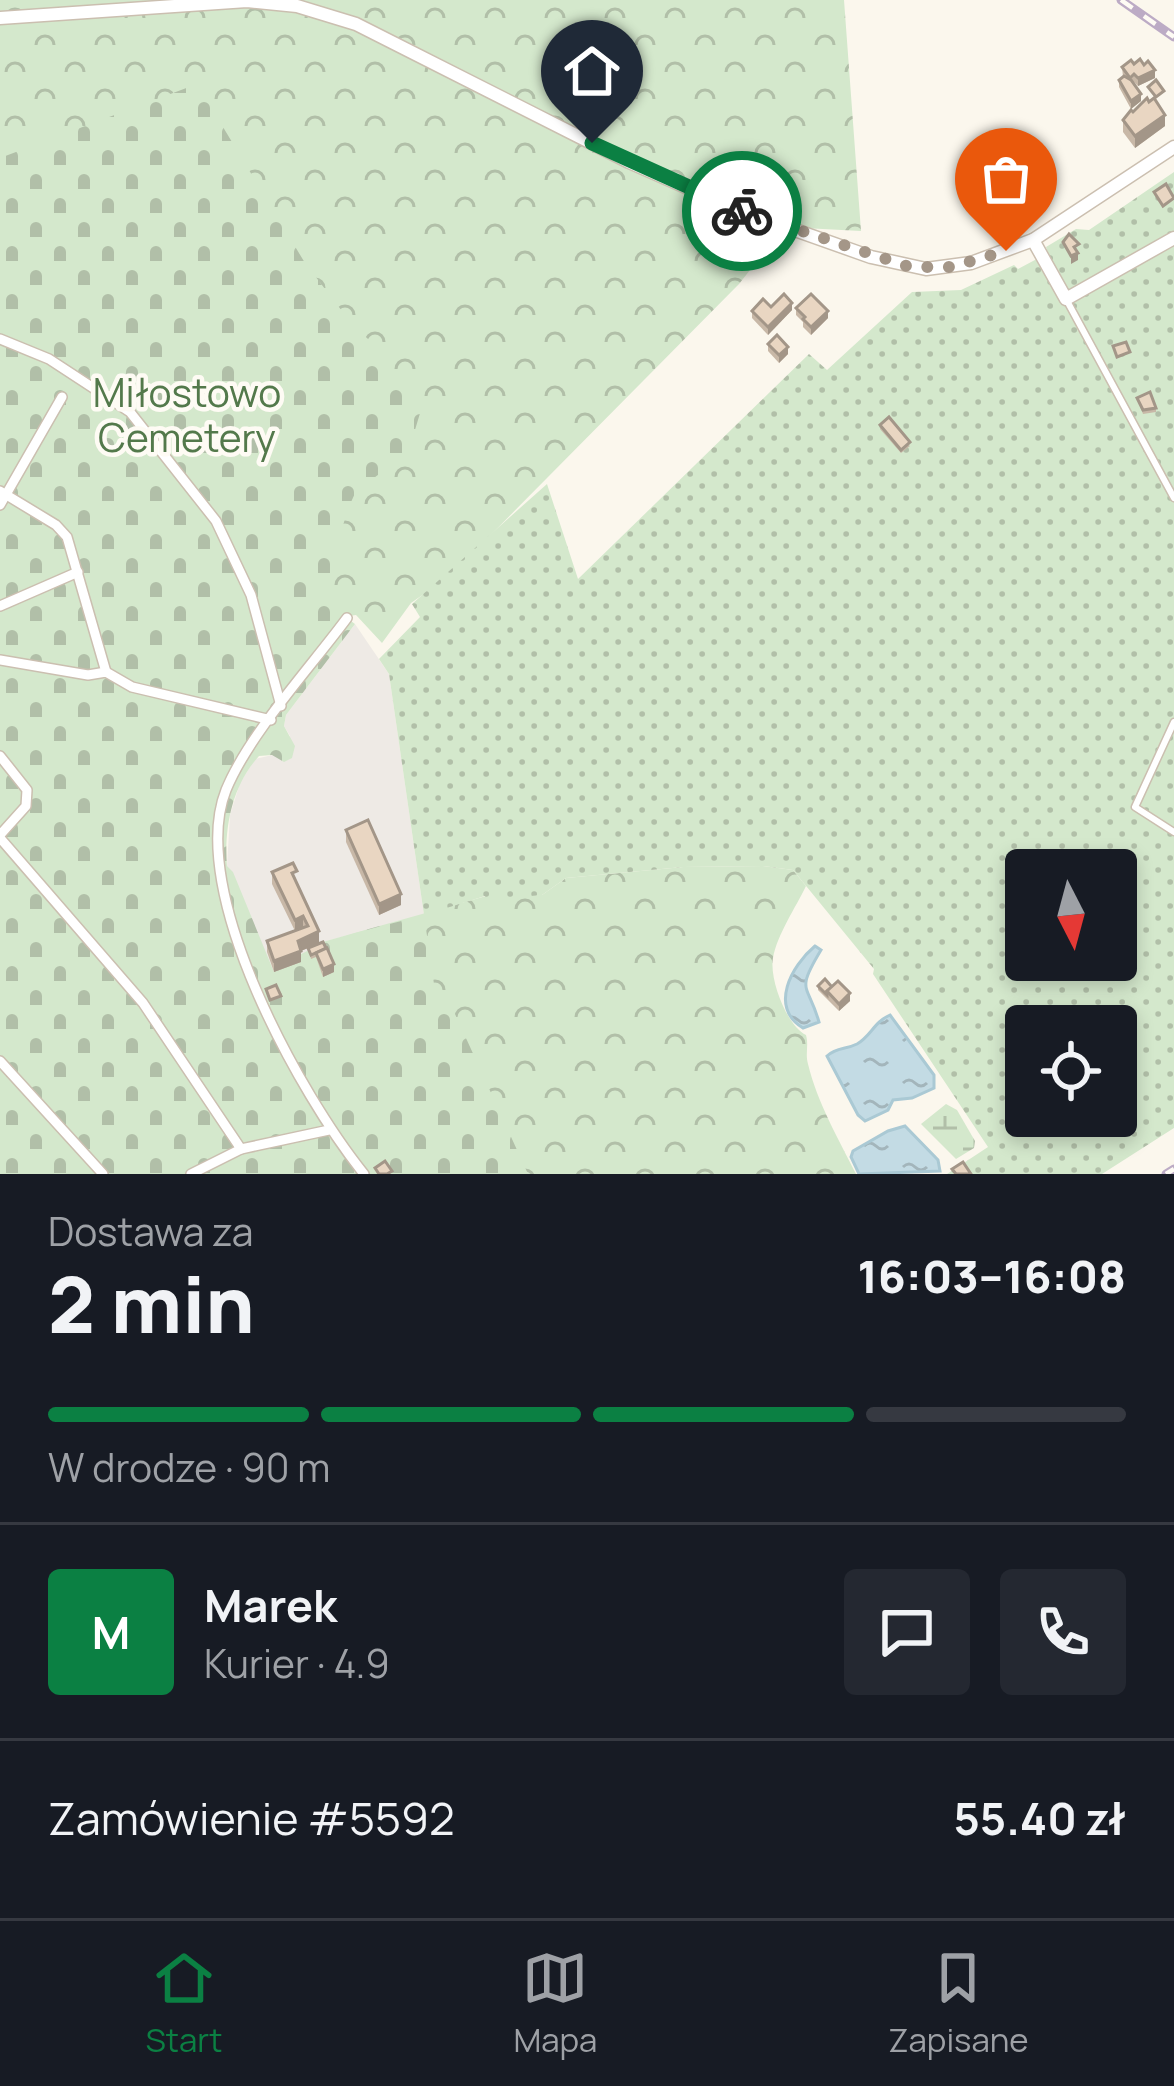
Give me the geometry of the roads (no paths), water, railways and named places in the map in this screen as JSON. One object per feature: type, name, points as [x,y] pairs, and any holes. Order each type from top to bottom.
[{"type":"street","points":[[0,18],[131,4],[273,2],[356,24],[686,188],[892,263],[926,269],[951,267],[1033,240],[1174,147]]},
{"type":"street","points":[[1033,240],[1066,299],[1174,238]]},
{"type":"street","points":[[0,339],[49,359],[130,412],[216,521],[251,595],[281,706]]},
{"type":"street","points":[[62,397],[2,497],[56,525],[67,537],[106,672]]},
{"type":"street","points":[[0,606],[78,572]]},
{"type":"street","points":[[347,618],[245,754],[225,792],[217,832],[218,872],[256,985],[289,1058],[328,1130],[364,1174]]},
{"type":"street","points":[[0,660],[88,675],[106,672],[132,687],[271,720]]},
{"type":"street","points":[[0,756],[27,790],[26,806],[0,837],[143,1004],[242,1149]]},
{"type":"street","points":[[0,1061],[103,1174]]},
{"type":"street","points":[[190,1174],[242,1149],[328,1130]]},
{"type":"lane","points":[[1066,299],[1174,498]]},
{"type":"lane","points":[[1174,722],[1135,807],[1174,832]]},
{"type":"water","points":[[815,946],[821,950],[806,988],[819,1022],[803,1028],[787,1009],[787,987],[798,964]]},
{"type":"water","points":[[890,1015],[934,1075],[934,1088],[893,1100],[888,1110],[865,1121],[827,1056],[857,1044]]},
{"type":"water","points":[[905,1126],[938,1160],[940,1171],[859,1174],[853,1151]]},
{"type":"railway","points":[[1121,0],[1174,37]]},
{"type":"railway","points":[[1166,1174],[1174,1169]]},
{"type":"park label","name":"Miłostowo Cemetery","points":[[187,416]]}]
